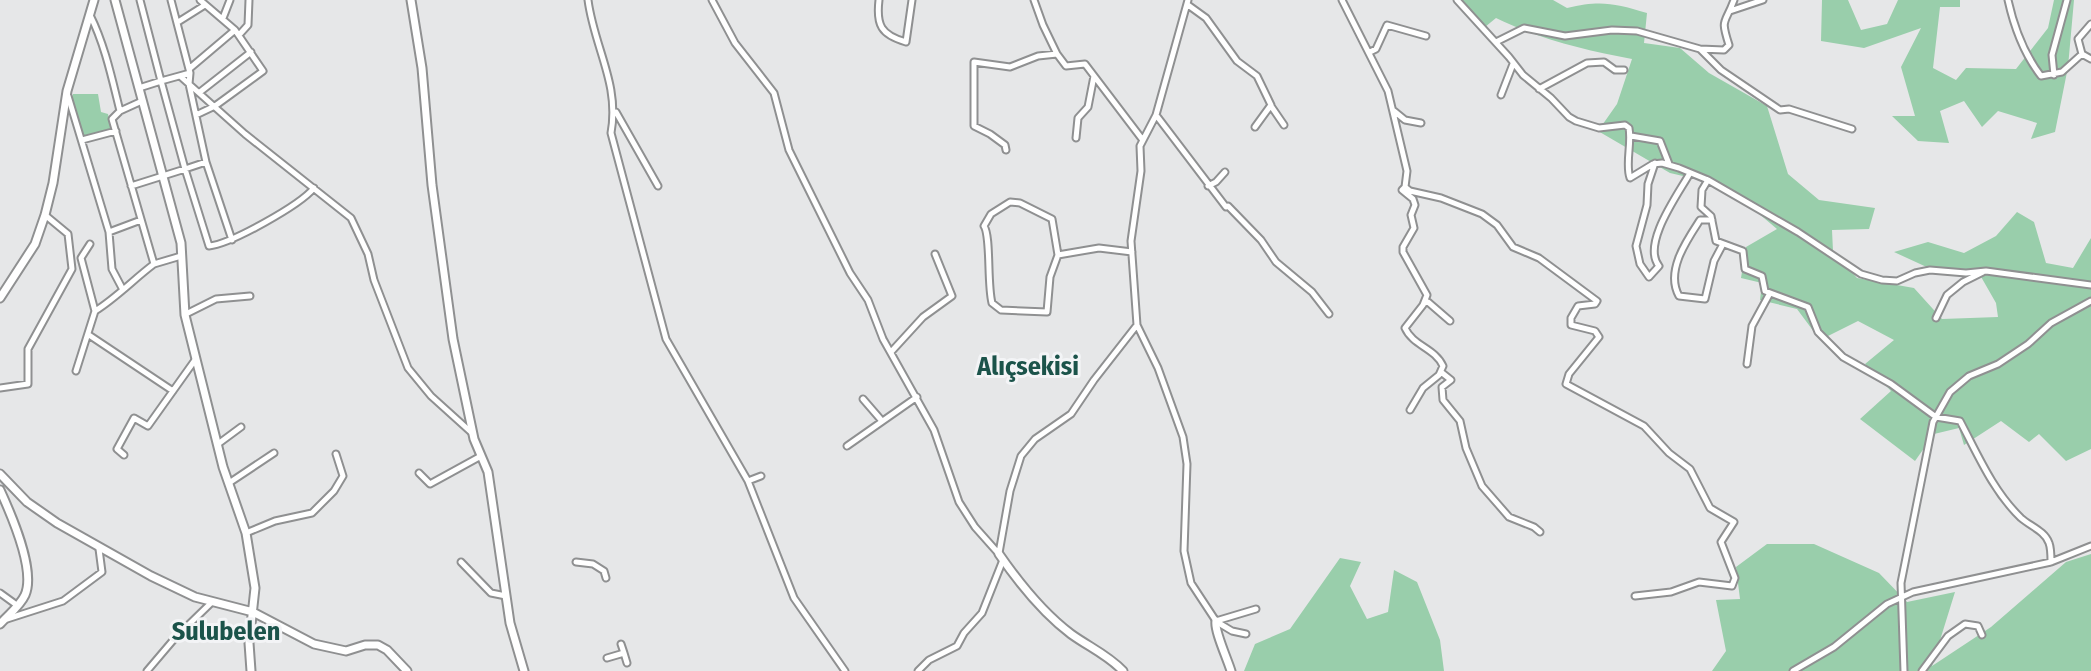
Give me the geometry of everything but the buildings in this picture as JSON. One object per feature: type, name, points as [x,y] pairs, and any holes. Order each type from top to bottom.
[{"type":"street","points":[[0,298],[35,244],[45,215],[67,91],[94,0]]},
{"type":"street","points":[[115,0],[182,256],[185,315],[217,445],[246,535],[255,588],[255,612],[249,643],[253,671]]},
{"type":"street","points":[[140,0],[209,246],[232,240],[304,198],[314,187]]},
{"type":"street","points":[[171,0],[190,71],[189,84],[206,162],[232,240]]},
{"type":"street","points":[[223,18],[230,0]]},
{"type":"street","points":[[139,88],[190,71],[248,25],[249,0]]},
{"type":"street","points":[[411,0],[422,68],[432,185],[453,339],[474,439]]},
{"type":"street","points":[[588,0],[611,85],[615,111],[611,133],[666,339],[748,481],[794,598],[845,671]]},
{"type":"street","points":[[712,0],[735,43],[774,93],[789,150],[934,430],[959,502],[1016,579],[1070,633],[1123,671]]},
{"type":"street","points":[[879,0],[877,13],[880,27],[891,38],[906,42],[912,0]]},
{"type":"street","points":[[1034,0],[1057,54],[1066,66],[1085,64],[1142,140]]},
{"type":"street","points":[[1342,0],[1386,85],[1407,171],[1403,192],[1415,201],[1411,218],[1415,226],[1403,249],[1427,295],[1406,330],[1443,366],[1441,372],[1423,388],[1410,410]]},
{"type":"street","points":[[1457,0],[1523,75],[1576,121],[1599,128],[1625,125],[1629,128],[1629,177],[1655,163],[1708,180],[1798,232],[1861,274],[1897,281],[1930,270],[1984,272],[2091,285]]},
{"type":"street","points":[[1496,42],[1524,28],[1565,36],[1612,30],[1637,31],[1700,49],[1724,50],[1728,47],[1723,24],[1734,0]]},
{"type":"street","points":[[1729,12],[1763,0]]},
{"type":"street","points":[[2008,0],[2030,61],[2041,76],[2054,75],[2082,54]]},
{"type":"street","points":[[2054,75],[2052,55],[2067,0]]},
{"type":"street","points":[[178,22],[202,2],[237,33],[263,71],[215,106],[196,115]]},
{"type":"street","points":[[1246,634],[1232,631],[1216,621],[1191,583],[1184,551],[1187,464],[1183,437],[1158,368],[1137,325],[1132,252],[1142,140],[1156,115],[1188,2],[1206,18],[1237,61],[1257,76],[1284,125]]},
{"type":"street","points":[[90,15],[99,33],[120,111]]},
{"type":"street","points":[[2091,24],[2078,39],[2082,54],[2091,59]]},
{"type":"street","points":[[1370,52],[1376,49],[1387,25],[1426,36]]},
{"type":"street","points":[[1700,49],[1721,70],[1780,110],[1789,109],[1852,129]]},
{"type":"street","points":[[200,92],[251,52]]},
{"type":"street","points":[[1006,150],[1005,145],[974,126],[974,62],[1010,67],[1038,56],[1057,54]]},
{"type":"street","points":[[1539,89],[1587,63],[1604,62],[1615,70],[1624,70]]},
{"type":"street","points":[[1501,95],[1514,63]]},
{"type":"street","points":[[1076,138],[1078,118],[1088,107],[1094,75]]},
{"type":"street","points":[[180,76],[245,134],[351,218],[368,254],[374,280],[408,368],[431,396],[471,433],[482,455],[496,512],[510,623],[524,671]]},
{"type":"street","points":[[67,91],[109,232],[112,269],[122,288]]},
{"type":"street","points":[[142,101],[120,111],[112,119],[154,264]]},
{"type":"street","points":[[1255,127],[1271,105]]},
{"type":"street","points":[[615,111],[658,186]]},
{"type":"street","points":[[1393,111],[1405,120],[1421,123]]},
{"type":"street","points":[[1156,115],[1226,207],[1238,214],[1276,262],[1312,292],[1329,314]]},
{"type":"street","points":[[81,140],[116,131]]},
{"type":"street","points":[[1631,136],[1660,141],[1669,165]]},
{"type":"street","points":[[131,186],[206,162]]},
{"type":"street","points":[[1655,163],[1636,246],[1640,264],[1649,277],[1659,266],[1654,252],[1659,227],[1690,173]]},
{"type":"street","points":[[1208,186],[1225,172]]},
{"type":"street","points":[[1708,180],[1702,190],[1701,207],[1712,220],[1716,241],[1743,251],[1745,270],[1762,276],[1763,289],[1808,307],[1818,332],[1843,357],[1891,384],[1936,417],[1960,421],[1966,437],[2001,495],[2020,517],[2040,531],[2049,542],[2051,562]]},
{"type":"street","points":[[1405,187],[1482,214],[1497,225],[1513,247],[1539,258],[1597,301],[1578,306],[1571,318],[1571,325],[1600,335],[1569,374],[1566,384],[1644,426],[1669,453],[1690,469],[1709,507],[1734,522],[1721,542],[1735,578],[1732,586],[1699,582],[1671,592],[1635,596]]},
{"type":"street","points":[[1010,202],[1020,203],[1052,219],[1058,255],[1050,277],[1047,312],[1001,310],[992,303],[987,274],[988,232],[984,226],[991,214],[1010,202]]},
{"type":"street","points":[[0,388],[28,384],[28,349],[72,269],[68,234],[45,215]]},
{"type":"street","points":[[109,232],[141,220]]},
{"type":"street","points":[[1712,220],[1700,220],[1685,241],[1676,274],[1675,286],[1679,296],[1705,299],[1714,261],[1723,244]]},
{"type":"street","points":[[76,371],[95,311],[81,258],[90,244]]},
{"type":"street","points":[[1058,255],[1099,248],[1132,252]]},
{"type":"street","points":[[891,352],[923,317],[952,296],[935,254]]},
{"type":"street","points":[[95,311],[154,264],[182,256]]},
{"type":"street","points":[[1936,318],[1947,295],[1963,282],[1984,272]]},
{"type":"street","points":[[1747,364],[1752,326],[1770,293]]},
{"type":"street","points":[[185,315],[216,299],[250,296]]},
{"type":"street","points":[[1904,671],[1901,583],[1936,417],[1950,392],[1969,376],[1998,364],[2028,344],[2051,323],[2091,301]]},
{"type":"street","points":[[1424,304],[1428,302],[1450,321]]},
{"type":"street","points":[[918,671],[929,660],[957,646],[982,613],[1001,557],[1010,491],[1021,456],[1035,439],[1071,414],[1137,325]]},
{"type":"street","points":[[89,335],[173,391]]},
{"type":"street","points":[[124,455],[117,449],[134,418],[148,426],[196,359]]},
{"type":"street","points":[[1441,372],[1451,380],[1442,387],[1442,397],[1460,421],[1466,448],[1482,486],[1509,517],[1540,532]]},
{"type":"street","points":[[847,446],[917,397]]},
{"type":"street","points":[[863,399],[882,421]]},
{"type":"street","points":[[217,445],[241,427]]},
{"type":"street","points":[[229,483],[274,453]]},
{"type":"street","points":[[246,535],[275,521],[303,516],[319,508],[343,476],[336,454]]},
{"type":"street","points":[[419,473],[430,484],[482,455]]},
{"type":"street","points":[[0,474],[27,502],[99,549],[151,576],[212,602],[255,612],[296,636],[328,649],[346,651],[378,645],[407,671]]},
{"type":"street","points":[[748,481],[761,476]]},
{"type":"street","points":[[0,490],[29,575],[28,589],[18,606],[2,622]]},
{"type":"street","points":[[1793,671],[1834,647],[1887,604],[1913,592],[2051,562],[2091,546]]},
{"type":"street","points":[[2,622],[63,601],[102,572],[99,549]]},
{"type":"street","points":[[461,562],[491,593],[507,596]]},
{"type":"street","points":[[576,562],[593,564],[604,571],[606,578]]},
{"type":"street","points":[[0,593],[18,606]]},
{"type":"street","points":[[147,671],[212,602]]},
{"type":"street","points":[[1216,621],[1256,609]]},
{"type":"street","points":[[1216,621],[1215,629],[1231,671]]},
{"type":"street","points":[[1922,671],[1948,636],[1965,624],[1978,626],[1982,635]]},
{"type":"street","points":[[621,644],[627,663]]},
{"type":"street","points":[[607,658],[624,653]]},
{"type":"green space","points":[[1460,0],[1553,0],[1567,8],[1607,4],[1647,13],[1644,43],[1680,48],[1709,73],[1767,106],[1788,174],[1819,200],[1875,208],[1869,229],[1832,230],[1833,251],[1857,278],[1914,288],[1942,319],[1998,317],[1996,303],[1980,275],[1944,275],[1894,252],[1928,242],[1964,253],[1996,236],[2017,212],[2034,222],[2046,263],[2073,268],[2091,238],[2091,449],[2066,461],[2039,434],[2029,442],[2001,421],[1964,445],[1959,428],[1934,434],[1915,461],[1860,419],[1891,391],[1865,364],[1894,340],[1858,321],[1820,340],[1797,309],[1760,300],[1762,283],[1741,278],[1746,247],[1777,229],[1726,186],[1670,173],[1598,131],[1617,104],[1632,59],[1562,43],[1496,18],[1485,27]]},
{"type":"green space","points":[[1822,0],[1848,0],[1861,30],[1887,24],[1898,0],[1960,0],[1960,7],[1940,7],[1933,68],[1956,80],[1966,68],[2016,69],[2048,28],[2054,0],[2074,0],[2068,67],[2055,132],[2031,139],[2037,123],[1998,111],[1982,127],[1964,101],[1940,111],[1949,143],[1918,141],[1892,116],[1915,116],[1901,67],[1921,28],[1864,48],[1821,41]]},
{"type":"green space","points":[[73,94],[98,94],[101,112],[108,114],[111,130],[84,137],[71,99]]},
{"type":"green space","points":[[1767,544],[1814,544],[1879,573],[1907,602],[1955,592],[1932,666],[1991,627],[2066,562],[2091,554],[2091,671],[1712,671],[1726,651],[1716,600],[1740,599],[1736,567]]},
{"type":"green space","points":[[1340,558],[1361,562],[1350,586],[1367,619],[1388,612],[1394,570],[1417,582],[1440,640],[1444,671],[1244,671],[1255,644],[1290,629]]},
{"type":"district","name":"Alıçsekisi","points":[[1028,366]]},
{"type":"district","name":"Sulubelen","points":[[226,631]]}]
